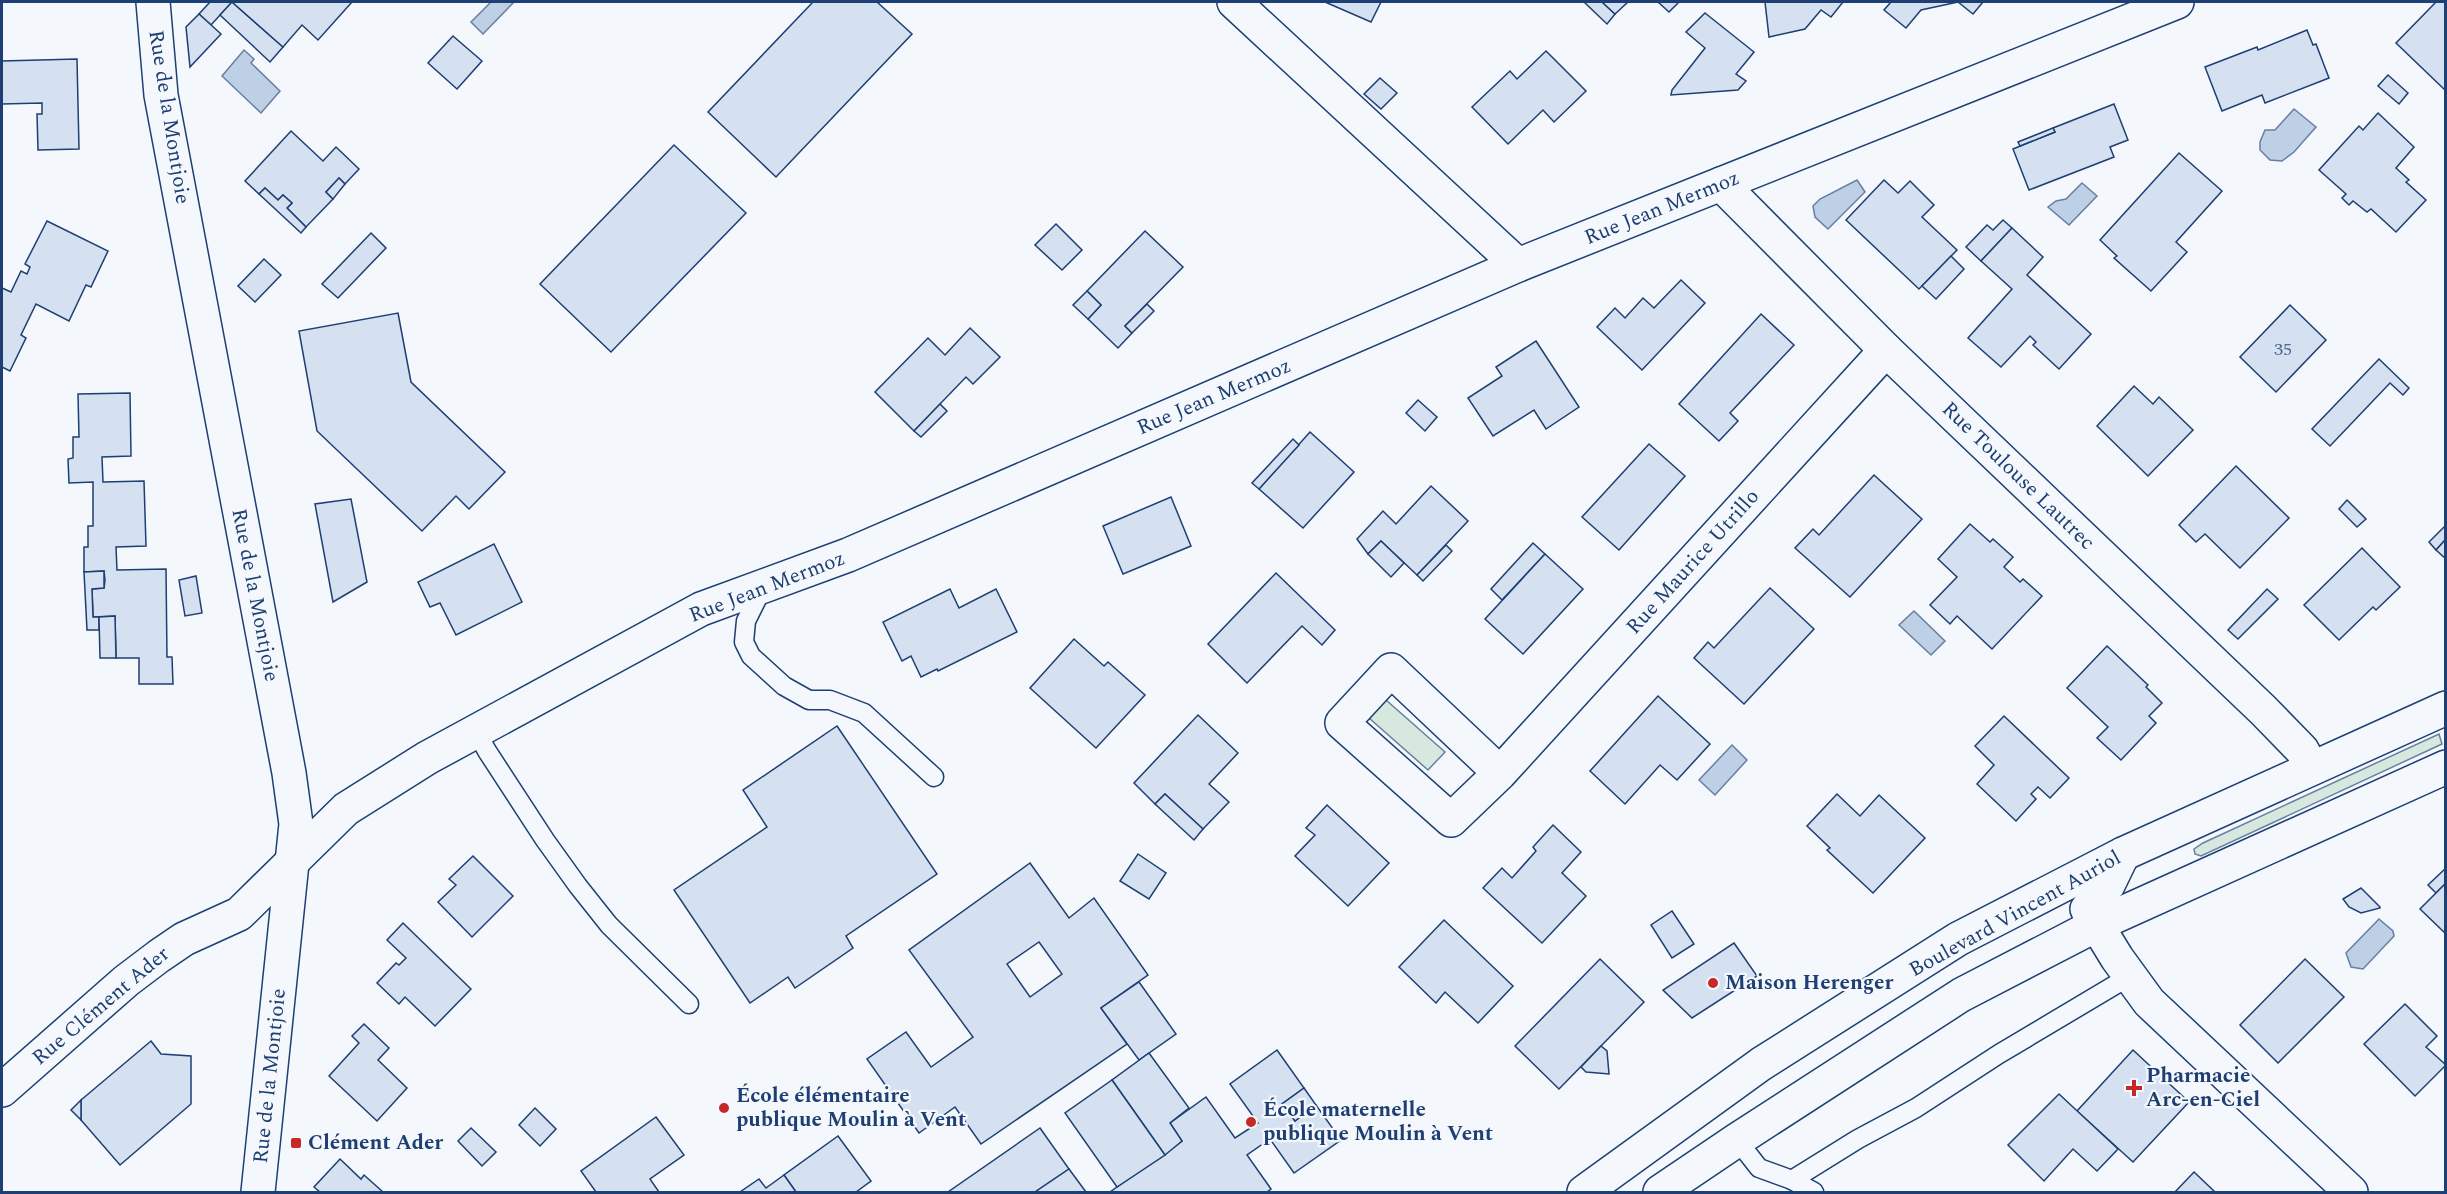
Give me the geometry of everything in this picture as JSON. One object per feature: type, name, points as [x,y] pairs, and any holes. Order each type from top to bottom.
[{"type":"street","name":"Rue de la Montjoie","points":[[153,2],[161,95],[289,773],[296,824],[258,1192]]},
{"type":"street","points":[[1234,2],[1518,265]]},
{"type":"street","name":"Rue Jean Mermoz","points":[[291,864],[346,809],[427,758],[701,609],[848,555],[1518,265],[2177,2]]},
{"type":"street","name":"Rue Toulouse Lautrec","points":[[1721,184],[1886,350],[2263,710],[2302,750],[2312,768]]},
{"type":"street","name":"Rue Maurice Utrillo","points":[[1500,773],[1391,670],[1342,723],[1451,820],[1500,773],[1886,350]]},
{"type":"street","name":"Boulevard Vincent Auriol","points":[[1584,1192],[1761,1064],[1948,946],[2122,854],[2445,708]]},
{"type":"street","points":[[1660,1192],[1961,995],[2096,925],[2445,767]]},
{"type":"street","points":[[2122,854],[2108,885],[2087,909],[2130,976],[2149,1002],[2351,1192]]},
{"type":"street","name":"Rue Clément Ader","points":[[2,1090],[126,981],[184,939],[238,914],[291,864]]},
{"type":"lane","points":[[764,586],[746,621],[744,642],[751,656],[784,686],[809,700],[830,700],[864,713],[934,777]]},
{"type":"lane","points":[[476,731],[545,840],[578,886],[609,925],[689,1004]]},
{"type":"lane","points":[[1792,1180],[1858,1139],[1916,1108],[1999,1054],[2130,976]]},
{"type":"lane","points":[[1737,1140],[1759,1168],[1792,1180],[1814,1192]]},
{"type":"shaded area","points":[[1386,700],[1445,752],[1428,770],[1369,718]]},
{"type":"shaded area","points":[[2439,734],[2442,744],[2201,856],[2195,854],[2194,849],[2203,843]]},
{"type":"water","points":[[491,2],[514,2],[483,34],[471,22]]},
{"type":"water","points":[[244,50],[254,59],[251,63],[280,91],[261,113],[222,76]]},
{"type":"water","points":[[2294,109],[2316,127],[2294,152],[2282,161],[2270,160],[2260,150],[2260,142],[2265,130],[2275,130]]},
{"type":"water","points":[[1857,180],[1865,192],[1828,229],[1815,217],[1813,206],[1820,199]]},
{"type":"water","points":[[2082,183],[2097,196],[2069,225],[2048,207],[2056,201],[2066,199]]},
{"type":"water","points":[[1914,611],[1945,641],[1931,655],[1899,625]]},
{"type":"water","points":[[1732,745],[1747,760],[1715,795],[1699,780]]},
{"type":"water","points":[[2379,919],[2393,931],[2394,936],[2363,969],[2351,967],[2346,953]]},
{"type":"building","points":[[210,2],[232,2],[211,25],[199,14]]},
{"type":"building","points":[[232,2],[283,47],[270,62],[220,15]]},
{"type":"building","points":[[232,2],[352,2],[318,40],[302,25],[283,47]]},
{"type":"building","points":[[813,2],[877,2],[912,34],[776,177],[708,112]]},
{"type":"building","points":[[1325,2],[1381,2],[1371,22]]},
{"type":"building","points":[[1584,2],[1602,2],[1615,14],[1607,24]]},
{"type":"building","points":[[1602,2],[1628,2],[1615,14]]},
{"type":"building","points":[[1658,2],[1679,2],[1669,12]]},
{"type":"building","points":[[1765,2],[1843,2],[1831,17],[1821,10],[1805,29],[1769,37]]},
{"type":"building","points":[[1891,2],[1958,2],[1921,10],[1906,28],[1884,10]]},
{"type":"building","points":[[1958,2],[1983,2],[1973,14]]},
{"type":"building","points":[[2436,2],[2446,2],[2446,91],[2396,43]]},
{"type":"building","points":[[1705,13],[1754,52],[1736,74],[1746,81],[1738,90],[1671,95],[1672,90],[1705,48],[1686,32]]},
{"type":"building","points":[[199,14],[221,34],[190,67],[186,27]]},
{"type":"building","points":[[2307,30],[2313,45],[2316,44],[2329,78],[2265,103],[2262,95],[2222,111],[2205,67],[2257,47],[2258,50]]},
{"type":"building","points":[[453,36],[482,61],[457,89],[428,63]]},
{"type":"building","points":[[1546,51],[1586,91],[1554,122],[1543,110],[1508,144],[1472,107],[1510,71],[1517,79]]},
{"type":"building","points":[[77,59],[79,149],[38,150],[37,114],[42,114],[42,103],[2,104],[2,61]]},
{"type":"building","points":[[2388,75],[2408,93],[2399,104],[2378,86]]},
{"type":"building","points":[[1380,78],[1397,93],[1381,109],[1364,94]]},
{"type":"building","points":[[2114,104],[2128,140],[2110,147],[2114,157],[2029,190],[2013,149],[2055,132],[2053,128]]},
{"type":"building","points":[[2378,113],[2414,147],[2396,168],[2409,180],[2406,182],[2426,200],[2396,232],[2371,209],[2367,212],[2353,201],[2349,205],[2342,198],[2346,194],[2319,170],[2359,126],[2363,130]]},
{"type":"building","points":[[2053,128],[2055,132],[2020,146],[2018,142]]},
{"type":"building","points":[[291,131],[323,161],[336,147],[359,169],[345,184],[339,178],[326,192],[333,199],[306,227],[287,208],[292,203],[283,195],[278,200],[265,188],[259,194],[245,181]]},
{"type":"building","points":[[674,145],[746,213],[611,352],[540,284]]},
{"type":"building","points":[[2179,153],[2222,191],[2176,242],[2187,252],[2151,291],[2114,258],[2117,256],[2100,240]]},
{"type":"building","points":[[339,178],[345,184],[333,199],[326,192]]},
{"type":"building","points":[[1884,180],[1898,193],[1910,181],[1934,205],[1922,217],[1957,250],[1919,289],[1846,220]]},
{"type":"building","points":[[265,188],[278,200],[283,195],[292,203],[287,208],[306,227],[301,233],[259,194]]},
{"type":"building","points":[[2003,220],[2012,228],[1981,261],[1966,247],[1987,225],[1993,230]]},
{"type":"building","points":[[47,221],[108,251],[91,287],[86,285],[69,321],[36,304],[21,335],[26,338],[10,371],[2,367],[2,288],[11,292],[21,271],[27,274],[30,267],[25,264]]},
{"type":"building","points":[[1056,224],[1082,250],[1062,270],[1035,245]]},
{"type":"building","points":[[2012,228],[2043,257],[2027,275],[2091,334],[2059,369],[2033,345],[2036,342],[2030,336],[2001,367],[1968,338],[2012,289],[1981,261]]},
{"type":"building","points":[[1145,231],[1183,267],[1125,326],[1132,333],[1118,348],[1088,319],[1101,305],[1087,291]]},
{"type":"building","points":[[371,233],[386,248],[338,298],[322,284]]},
{"type":"building","points":[[1951,256],[1964,269],[1936,299],[1922,286]]},
{"type":"building","points":[[264,259],[281,275],[255,302],[238,286]]},
{"type":"building","points":[[1681,280],[1705,303],[1642,370],[1597,327],[1615,308],[1625,318],[1643,298],[1654,308]]},
{"type":"building","points":[[1087,291],[1101,305],[1088,319],[1073,305]]},
{"type":"building","points":[[1147,304],[1154,311],[1132,333],[1125,326]]},
{"type":"building","points":[[2290,305],[2326,340],[2276,392],[2240,357]]},
{"type":"building","points":[[398,313],[411,382],[505,472],[469,509],[456,496],[422,531],[317,431],[299,331]]},
{"type":"building","points":[[1761,314],[1794,345],[1730,413],[1738,421],[1719,441],[1679,404]]},
{"type":"building","points":[[970,328],[1000,357],[973,384],[966,377],[914,431],[875,392],[928,338],[945,355]]},
{"type":"building","points":[[1536,341],[1579,407],[1546,429],[1534,410],[1493,436],[1468,398],[1502,376],[1496,367]]},
{"type":"building","points":[[2379,359],[2409,388],[2403,395],[2390,383],[2330,446],[2312,429]]},
{"type":"building","points":[[2134,386],[2153,404],[2159,397],[2193,430],[2148,476],[2097,426]]},
{"type":"building","points":[[130,393],[131,456],[102,457],[103,482],[144,481],[146,546],[116,547],[117,570],[166,569],[167,657],[172,657],[173,684],[139,684],[139,658],[116,658],[115,616],[93,617],[92,589],[104,588],[105,580],[104,571],[84,572],[84,547],[88,547],[88,526],[93,526],[93,482],[69,483],[68,459],[73,458],[73,437],[79,437],[78,394]]},
{"type":"building","points":[[1418,400],[1437,417],[1425,431],[1406,413]]},
{"type":"building","points":[[940,404],[947,411],[921,437],[914,431]]},
{"type":"building","points":[[1310,432],[1354,472],[1303,528],[1259,489]]},
{"type":"building","points":[[1293,439],[1299,445],[1259,489],[1252,483]]},
{"type":"building","points":[[1649,444],[1685,476],[1619,550],[1582,517]]},
{"type":"building","points":[[2236,466],[2289,518],[2240,568],[2205,534],[2196,542],[2179,525]]},
{"type":"building","points":[[1874,475],[1922,519],[1850,597],[1795,548],[1813,529],[1819,535]]},
{"type":"building","points":[[1431,486],[1468,521],[1417,575],[1381,541],[1368,554],[1357,539],[1383,511],[1396,524]]},
{"type":"building","points":[[1171,497],[1191,546],[1123,574],[1103,526]]},
{"type":"building","points":[[351,499],[367,582],[333,602],[315,504]]},
{"type":"building","points":[[2347,500],[2366,519],[2357,527],[2339,509]]},
{"type":"building","points":[[1970,524],[1990,542],[1993,539],[2013,557],[2004,567],[2020,582],[2023,579],[2042,596],[1992,649],[1957,616],[1950,624],[1930,605],[1957,577],[1938,559]]},
{"type":"building","points":[[2446,525],[2446,539],[2436,550],[2429,542]]},
{"type":"building","points":[[2446,539],[2446,559],[2436,550]]},
{"type":"building","points":[[1381,541],[1404,563],[1391,577],[1368,554]]},
{"type":"building","points":[[1533,543],[1545,554],[1502,600],[1491,589]]},
{"type":"building","points":[[494,544],[522,602],[456,635],[440,603],[430,607],[418,582]]},
{"type":"building","points":[[1446,545],[1452,551],[1423,581],[1417,575]]},
{"type":"building","points":[[2362,548],[2400,587],[2376,610],[2373,607],[2339,640],[2304,605]]},
{"type":"building","points":[[1545,554],[1583,589],[1523,654],[1485,619]]},
{"type":"building","points":[[104,571],[104,588],[92,589],[93,617],[99,617],[99,630],[87,630],[84,572]]},
{"type":"building","points":[[1276,573],[1335,630],[1322,645],[1302,626],[1247,683],[1208,644]]},
{"type":"building","points":[[196,576],[202,613],[185,616],[179,580]]},
{"type":"building","points":[[1770,588],[1814,629],[1744,704],[1694,658],[1708,642],[1714,648]]},
{"type":"building","points":[[950,589],[959,608],[996,589],[1017,632],[921,677],[911,656],[902,661],[883,622]]},
{"type":"building","points":[[2267,589],[2278,599],[2238,639],[2228,630]]},
{"type":"building","points":[[115,616],[116,658],[100,658],[99,617]]},
{"type":"building","points":[[1074,639],[1104,666],[1108,662],[1145,695],[1096,748],[1030,688]]},
{"type":"building","points":[[2107,646],[2148,685],[2146,687],[2162,703],[2149,716],[2156,723],[2121,760],[2097,738],[2108,727],[2067,688]]},
{"type":"building","points":[[1658,696],[1710,744],[1677,780],[1660,765],[1625,804],[1590,771]]},
{"type":"building","points":[[1198,715],[1238,753],[1209,784],[1229,802],[1203,829],[1165,794],[1155,804],[1134,783]]},
{"type":"building","points":[[2004,716],[2069,778],[2050,798],[2038,787],[2031,794],[2036,799],[2016,821],[1977,784],[1994,765],[1975,746]]},
{"type":"building","points":[[837,726],[937,874],[846,936],[853,948],[795,988],[788,977],[750,1003],[674,890],[767,827],[743,790]]},
{"type":"building","points":[[1165,794],[1203,829],[1194,840],[1155,804]]},
{"type":"building","points":[[1837,794],[1860,816],[1879,795],[1925,838],[1873,893],[1827,850],[1830,848],[1807,826]]},
{"type":"building","points":[[1327,805],[1389,863],[1348,906],[1295,856],[1315,835],[1306,828]]},
{"type":"building","points":[[1553,825],[1581,852],[1562,873],[1586,896],[1542,943],[1483,888],[1502,868],[1512,878],[1536,851],[1533,847]]},
{"type":"building","points":[[1138,854],[1166,873],[1149,899],[1120,881]]},
{"type":"building","points":[[473,856],[513,896],[472,937],[438,902],[456,885],[449,879]]},
{"type":"building","points":[[1030,863],[1069,918],[1094,898],[1148,975],[1101,1008],[1127,1044],[981,1144],[955,1107],[919,1133],[867,1059],[906,1032],[931,1067],[973,1037],[909,950]],"holes":[[[1039,942],[1062,974],[1030,997],[1007,964]]]},
{"type":"building","points":[[2446,868],[2446,883],[2436,893],[2428,885]]},
{"type":"building","points":[[2446,883],[2446,934],[2420,909]]},
{"type":"building","points":[[2361,888],[2380,908],[2361,913],[2349,907],[2343,899]]},
{"type":"building","points":[[1672,911],[1694,944],[1672,958],[1651,925]]},
{"type":"building","points":[[1444,920],[1513,986],[1478,1023],[1445,992],[1436,1003],[1399,967]]},
{"type":"building","points":[[403,923],[471,989],[435,1026],[405,997],[399,1004],[377,983],[396,963],[399,965],[406,958],[387,940]]},
{"type":"building","points":[[1734,943],[1757,976],[1692,1018],[1663,990]]},
{"type":"building","points":[[1600,959],[1644,1002],[1559,1089],[1515,1046]]},
{"type":"building","points":[[2305,959],[2344,997],[2278,1063],[2240,1025]]},
{"type":"building","points":[[1139,982],[1176,1034],[1139,1060],[1101,1008]]},
{"type":"building","points":[[2405,1004],[2437,1036],[2426,1047],[2446,1065],[2415,1096],[2364,1044]]},
{"type":"building","points":[[364,1024],[389,1048],[378,1060],[407,1088],[377,1121],[329,1076],[359,1043],[352,1036]]},
{"type":"building","points":[[151,1041],[161,1054],[191,1056],[191,1104],[120,1165],[81,1120],[81,1100]]},
{"type":"building","points":[[1601,1046],[1607,1051],[1609,1074],[1586,1072],[1581,1067]]},
{"type":"building","points":[[1277,1050],[1304,1088],[1282,1104],[1295,1121],[1316,1105],[1341,1140],[1294,1173],[1270,1139],[1247,1155],[1271,1189],[1267,1192],[1110,1192],[1182,1141],[1170,1123],[1206,1097],[1235,1138],[1258,1123],[1230,1084]]},
{"type":"building","points":[[2133,1050],[2189,1102],[2133,1162],[2077,1111]]},
{"type":"building","points":[[1149,1053],[1189,1108],[1170,1123],[1182,1141],[1165,1155],[1112,1080]]},
{"type":"building","points":[[1112,1080],[1165,1155],[1117,1187],[1065,1113]]},
{"type":"building","points":[[1304,1088],[1316,1105],[1295,1121],[1282,1104]]},
{"type":"building","points":[[2059,1094],[2118,1149],[2097,1171],[2073,1149],[2044,1181],[2008,1145]]},
{"type":"building","points":[[81,1100],[81,1120],[71,1110]]},
{"type":"building","points":[[535,1108],[556,1129],[540,1146],[519,1125]]},
{"type":"building","points":[[656,1117],[684,1155],[650,1179],[659,1192],[596,1192],[581,1171]]},
{"type":"building","points":[[471,1128],[496,1152],[482,1166],[458,1141]]},
{"type":"building","points":[[1040,1128],[1069,1169],[1035,1192],[948,1192]]},
{"type":"building","points":[[838,1136],[871,1181],[856,1192],[796,1192],[784,1175]]},
{"type":"building","points":[[340,1159],[361,1179],[364,1175],[383,1192],[320,1192],[314,1187]]},
{"type":"building","points":[[1069,1169],[1086,1192],[1035,1192]]},
{"type":"building","points":[[2194,1172],[2215,1192],[2175,1192]]},
{"type":"building","points":[[784,1175],[796,1192],[740,1192],[759,1179],[766,1188]]},
{"type":"place","name":"Maison Herenger","points":[[1713,983]]},
{"type":"place","name":"Pharmacie Arc-en-Ciel","points":[[2134,1088]]},
{"type":"place","name":"École élémentaire publique Moulin à Vent","points":[[724,1108]]},
{"type":"place","name":"École maternelle publique Moulin à Vent","points":[[1251,1122]]},
{"type":"place","name":"Clément Ader","points":[[296,1143]]}]
